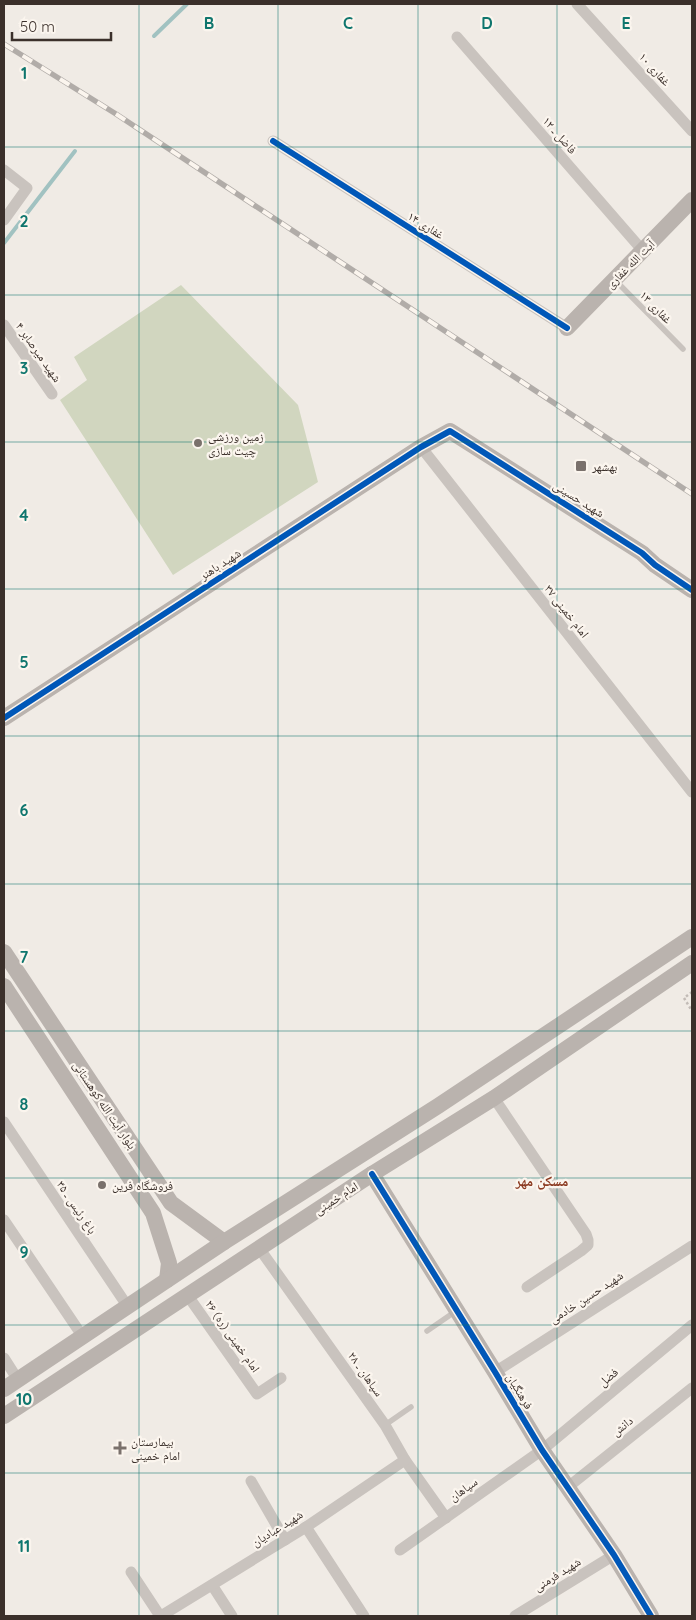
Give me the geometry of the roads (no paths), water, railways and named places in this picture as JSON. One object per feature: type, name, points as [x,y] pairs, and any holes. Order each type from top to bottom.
[{"type":"main road","name":"آیت الله غفاری","points":[[567,328],[692,200]]},
{"type":"main road","name":"شهید باهنر","points":[[4,718],[421,447],[450,431]]},
{"type":"main road","name":"شهید حسینی","points":[[450,431],[642,552],[655,565],[692,590]]},
{"type":"main road","name":"شهید حسینی","points":[[642,552],[660,556],[692,578]]},
{"type":"main road","name":"امام خمینی","points":[[4,1389],[224,1242],[438,1106],[692,937]]},
{"type":"main road","name":"بلوار آیت الله کوهستانی","points":[[4,952],[171,1203],[224,1242]]},
{"type":"main road","name":"امام خمینی","points":[[4,1416],[372,1174],[494,1098],[692,963]]},
{"type":"main road","name":"بلوار آیت الله کوهستانی","points":[[4,986],[153,1213],[169,1263],[167,1280]]},
{"type":"main road","points":[[438,1106],[450,1126]]},
{"type":"main road","name":"فرهنگیان","points":[[372,1174],[542,1450],[614,1555],[651,1616]]},
{"type":"main road","points":[[153,1213],[159,1218],[167,1217],[172,1211],[171,1203]]},
{"type":"street","name":"غفاری ۱۰","points":[[577,4],[692,131]]},
{"type":"street","name":"فاضل ـ ۱۲","points":[[457,37],[643,251]]},
{"type":"street","name":"غفاری ۱۴","points":[[273,141],[567,328]]},
{"type":"street","points":[[4,170],[27,188],[4,220]]},
{"type":"street","name":"شهید میرصابر ۴","points":[[4,325],[52,394]]},
{"type":"street","name":"امام خمینی ۳۷","points":[[421,447],[692,792]]},
{"type":"street","points":[[494,1098],[586,1234],[588,1240],[588,1245],[581,1251],[527,1287]]},
{"type":"street","name":"باغ رئیس ـ ۳۵","points":[[4,1122],[128,1307]]},
{"type":"street","points":[[4,1220],[83,1337]]},
{"type":"street","name":"شهید حسین خادمی","points":[[495,1372],[692,1246]]},
{"type":"street","name":"سپاهان ـ ۲۸","points":[[260,1248],[385,1425],[405,1460],[446,1518]]},
{"type":"street","name":"امام خمینی (ره) ۲۶","points":[[188,1296],[257,1394],[281,1378]]},
{"type":"street","name":"فضل","points":[[542,1450],[692,1325]]},
{"type":"street","points":[[4,1358],[18,1380]]},
{"type":"street","name":"دانش","points":[[568,1487],[692,1388]]},
{"type":"street","name":"سپاهان","points":[[400,1550],[542,1450]]},
{"type":"street","name":"شهید عبادیان","points":[[160,1616],[285,1540],[405,1460]]},
{"type":"street","points":[[251,1481],[285,1540]]},
{"type":"street","points":[[306,1526],[364,1616]]},
{"type":"street","name":"شهید فرمنی","points":[[515,1616],[614,1555]]},
{"type":"street","points":[[131,1572],[160,1616]]},
{"type":"street","points":[[212,1585],[232,1616]]},
{"type":"lane","name":"غفاری ۱۳","points":[[614,279],[683,349]]},
{"type":"lane","points":[[427,1331],[456,1311]]},
{"type":"lane","points":[[385,1425],[411,1407]]},
{"type":"waterway","points":[[154,36],[187,4]]},
{"type":"waterway","points":[[4,243],[75,151]]},
{"type":"railway","points":[[4,44],[116,114],[692,494]]},
{"type":"place","name":"زمین ورزشی چیت سازی","points":[[198,443]]},
{"type":"place","name":"بهشهر","points":[[581,466]]},
{"type":"place","name":"فروشگاه فرین","points":[[102,1185]]},
{"type":"place","name":"بیمارستان امام خمینی","points":[[120,1448]]},
{"type":"district","name":"مسکن مهر","points":[[542,1181]]}]
